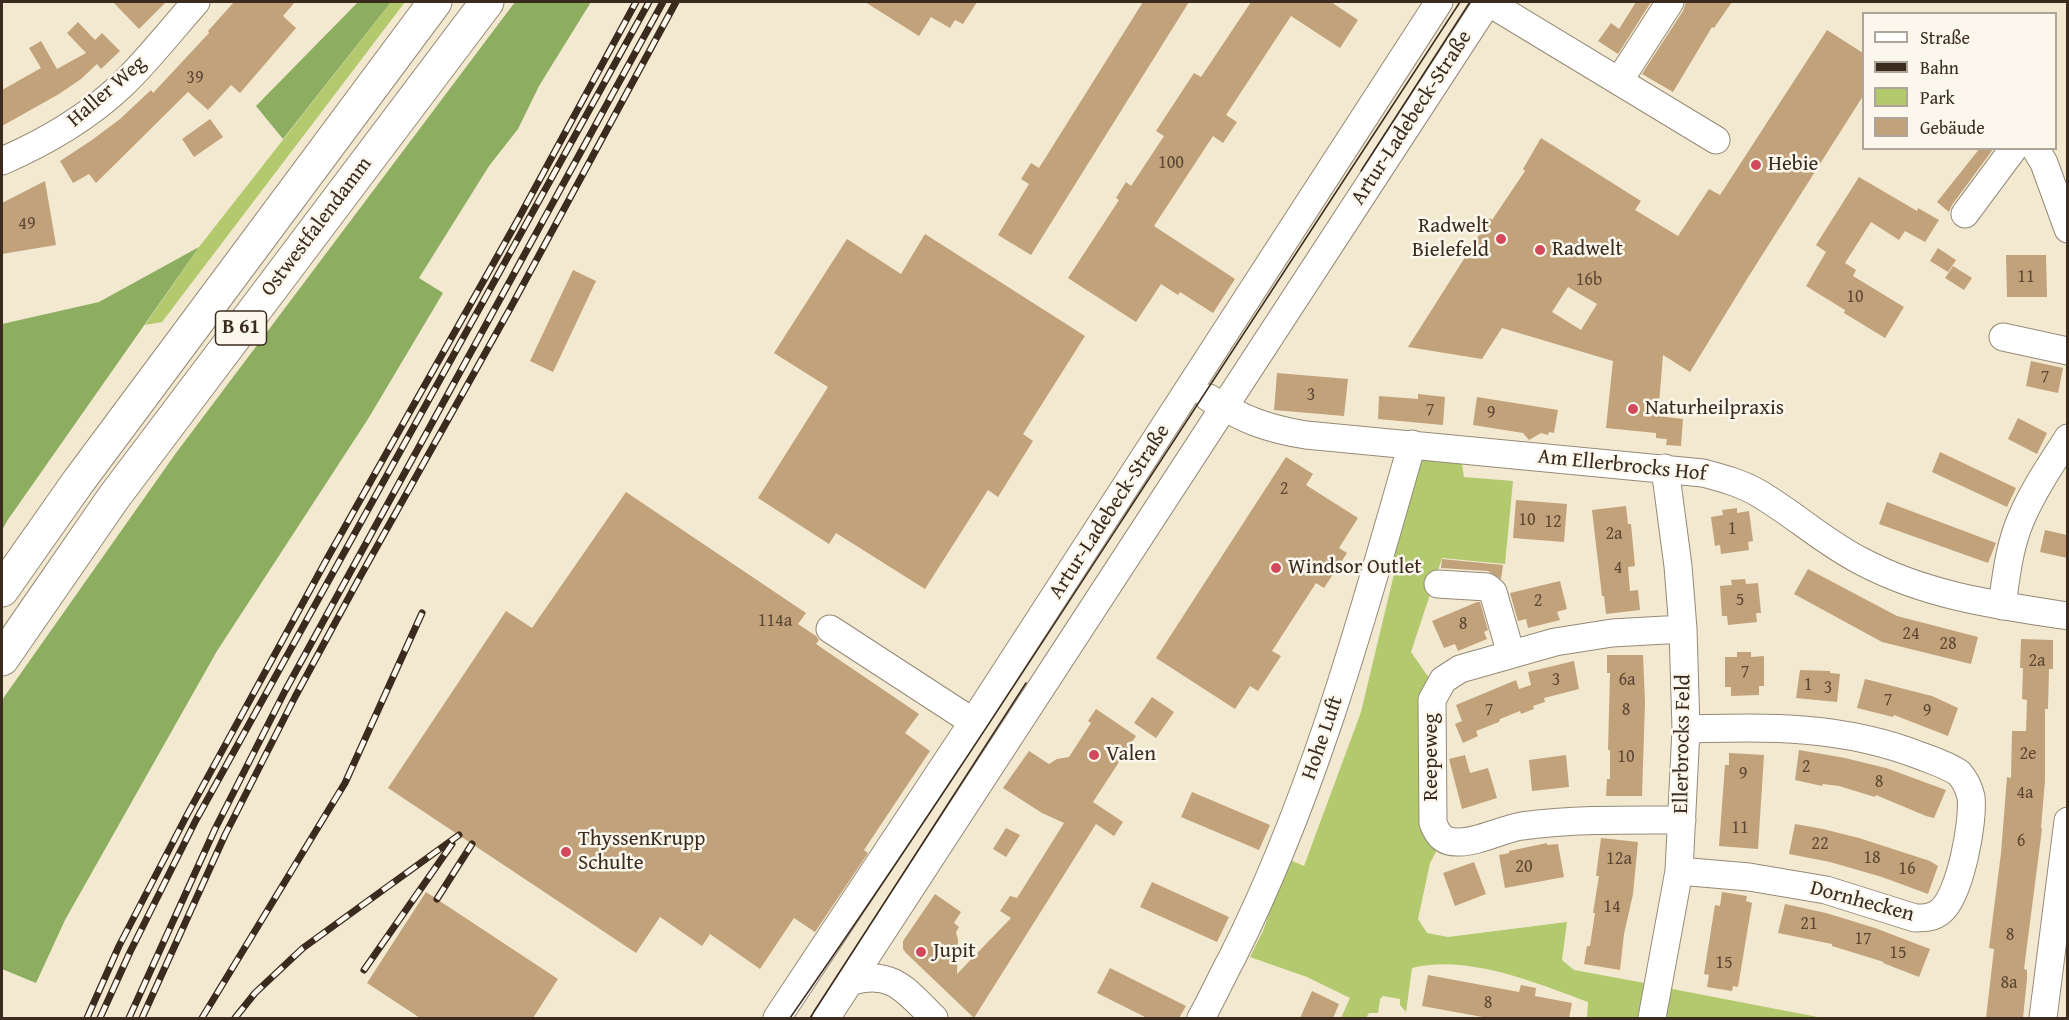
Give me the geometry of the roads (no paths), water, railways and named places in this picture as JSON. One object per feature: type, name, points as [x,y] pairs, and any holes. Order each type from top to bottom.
[{"type":"highway","name":"Ostwestfalendamm","points":[[2,590],[78,482],[435,2]]},
{"type":"highway","name":"Ostwestfalendamm","points":[[2,659],[114,497],[487,2]]},
{"type":"street","name":"Haller Weg","points":[[2,161],[51,138],[81,119],[103,101],[145,62],[196,2]]},
{"type":"street","name":"Artur-Ladebeck-Straße","points":[[777,1018],[1192,386],[1439,2]]},
{"type":"street","name":"Artur-Ladebeck-Straße","points":[[826,1018],[1488,2]]},
{"type":"street","points":[[1488,2],[1716,141]]},
{"type":"street","points":[[1619,81],[1670,2]]},
{"type":"street","points":[[1965,214],[2013,150]]},
{"type":"street","points":[[2036,150],[2044,163],[2067,229]]},
{"type":"street","points":[[2003,337],[2067,351]]},
{"type":"street","name":"Am Ellerbrocks Hof","points":[[1192,386],[1252,423],[1279,431],[1665,468],[1703,473],[1731,480],[1759,493],[1859,560],[1903,581],[1959,598],[2067,616]]},
{"type":"street","points":[[2002,606],[2010,556],[2020,520],[2067,438]]},
{"type":"street","name":"Hohe Luft","points":[[1201,1018],[1251,920],[1291,827],[1332,714],[1412,444]]},
{"type":"street","name":"Ellerbrocks Feld","points":[[1652,1018],[1679,871],[1686,729],[1683,629],[1678,567],[1665,468]]},
{"type":"street","points":[[1438,584],[1487,587],[1493,592],[1511,654]]},
{"type":"street","points":[[830,629],[973,722]]},
{"type":"street","name":"Reepeweg","points":[[1682,820],[1579,820],[1519,827],[1460,842],[1444,839],[1437,835],[1432,823],[1432,700],[1443,680],[1460,669],[1511,654],[1555,642],[1612,633],[1683,629]]},
{"type":"street","name":"Dornhecken","points":[[1679,871],[1749,877],[1826,890],[1915,918],[1927,918],[1943,910],[1951,897],[1964,859],[1972,810],[1971,794],[1959,773],[1895,746],[1841,733],[1770,727],[1686,729]]},
{"type":"street","points":[[2043,1018],[2062,912],[2067,821]]},
{"type":"street","points":[[850,982],[867,977],[893,981],[908,992],[934,1018]]},
{"type":"tram line","points":[[790,1018],[984,732],[1460,2]]},
{"type":"tram line","points":[[1361,171],[1470,2]]},
{"type":"tram line","points":[[810,1018],[1026,683]]},
{"type":"railway","points":[[87,1018],[119,946],[187,815],[328,557],[515,225],[636,2]]},
{"type":"railway","points":[[100,1018],[196,820],[649,2]]},
{"type":"railway","points":[[129,1018],[215,829],[285,691],[663,2]]},
{"type":"railway","points":[[142,1018],[225,835],[295,697],[511,307],[676,2]]},
{"type":"railway","points":[[202,1018],[345,783],[422,613]]},
{"type":"railway","points":[[235,1018],[255,993],[303,948],[459,835]]},
{"type":"railway","points":[[364,970],[452,844]]},
{"type":"railway","points":[[437,899],[472,844]]},
{"type":"place","name":"Hebie","points":[[1756,165]]},
{"type":"place","name":"Radwelt Bielefeld","points":[[1501,239]]},
{"type":"place","name":"Radwelt","points":[[1540,250]]},
{"type":"place","name":"Naturheilpraxis","points":[[1633,409]]},
{"type":"place","name":"Windsor Outlet","points":[[1276,568]]},
{"type":"place","name":"Valen","points":[[1094,755]]},
{"type":"place","name":"ThyssenKrupp Schulte","points":[[566,852]]},
{"type":"place","name":"Jupit","points":[[921,952]]}]
